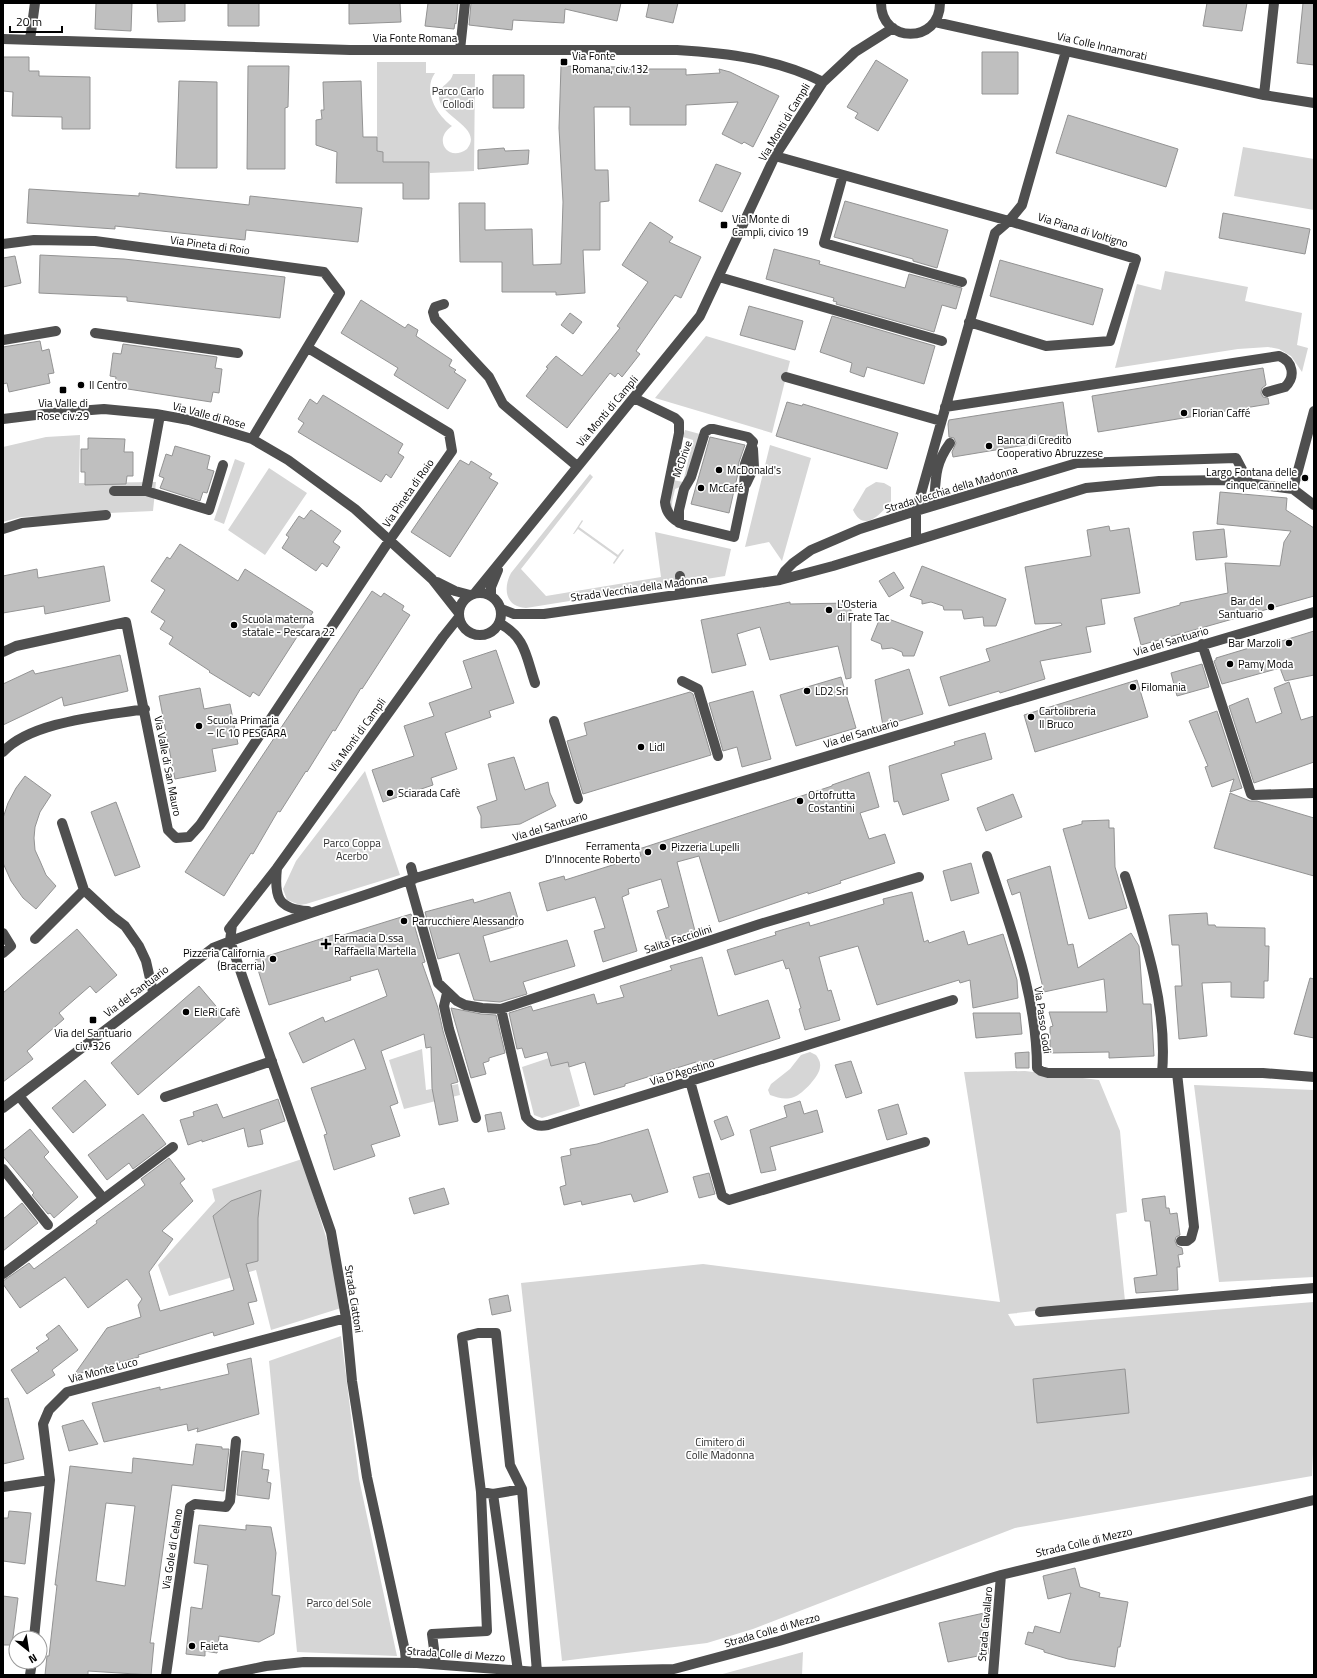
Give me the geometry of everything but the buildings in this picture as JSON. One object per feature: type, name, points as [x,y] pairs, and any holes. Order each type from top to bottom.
[{"type":"street","points":[[30,40],[35,3]]},
{"type":"street","points":[[460,50],[465,3]]},
{"type":"street","points":[[881,3],[882,13],[892,28],[901,32],[915,34],[928,29],[935,22],[939,16],[940,3]]},
{"type":"street","points":[[1264,95],[1274,3]]},
{"type":"street","name":"Via Colle Innamorati","points":[[935,22],[1264,95],[1314,103]]},
{"type":"street","name":"Via Monti di Campli","points":[[472,594],[507,555],[577,466],[700,316],[775,156],[823,82],[855,52],[892,28]]},
{"type":"street","name":"Via Fonte Romana","points":[[3,39],[281,49],[710,52],[746,57],[790,68],[823,82]]},
{"type":"street","points":[[916,540],[916,511],[995,233],[1009,221],[1022,205],[1066,50]]},
{"type":"street","name":"Via Piana di Voltigno","points":[[775,156],[1009,221],[1136,259],[1110,341],[1046,346],[970,322]]},
{"type":"street","points":[[844,175],[824,243],[962,282]]},
{"type":"street","name":"Via Pineta di Roio","points":[[3,244],[34,240],[95,241],[324,272],[340,293],[252,439]]},
{"type":"street","points":[[719,277],[942,341]]},
{"type":"street","points":[[444,304],[435,307],[433,312],[435,319],[489,377],[503,404],[577,466]]},
{"type":"street","points":[[3,340],[56,331]]},
{"type":"street","points":[[95,333],[238,353]]},
{"type":"street","name":"Via Pineta di Roio","points":[[308,348],[449,433],[452,452],[389,541]]},
{"type":"street","points":[[946,407],[1273,355],[1279,356],[1290,364],[1292,377],[1285,387],[1267,392]]},
{"type":"street","points":[[786,377],[941,421]]},
{"type":"street","points":[[634,398],[675,418],[679,422],[679,433],[664,502],[668,512],[674,520],[680,523]]},
{"type":"street","name":"Via Valle di Rose","points":[[3,419],[104,409],[160,415],[221,428],[252,439],[288,460],[355,509],[432,579],[458,614]]},
{"type":"street","points":[[1293,489],[1314,411]]},
{"type":"street","points":[[146,492],[160,415]]},
{"type":"street","name":"McDrive","points":[[712,428],[752,440],[753,445],[744,464],[744,489],[734,537],[680,523],[679,510],[684,489],[691,477],[704,432],[712,428]]},
{"type":"street","points":[[934,505],[938,464],[942,453],[950,443]]},
{"type":"street","name":"Strada Vecchia della Madonna","points":[[780,580],[784,571],[811,550],[860,529],[934,505],[1077,463],[1236,458],[1249,483]]},
{"type":"street","points":[[114,491],[146,492],[209,510],[223,466]]},
{"type":"street","name":"Strada Vecchia della Madonna","points":[[501,609],[514,614],[534,614],[780,580],[833,566],[1086,488],[1159,481],[1226,480],[1293,489],[1314,505]]},
{"type":"street","points":[[3,528],[22,523],[106,515]]},
{"type":"street","name":"Via Valle di San Mauro","points":[[3,652],[16,646],[126,622],[145,709],[168,830],[176,838],[189,837],[200,825],[389,541]]},
{"type":"street","name":"Via Monti di Campli","points":[[491,596],[493,581],[507,555]]},
{"type":"street","points":[[679,594],[681,586],[680,576]]},
{"type":"street","name":"Via Valle di Rose","points":[[432,579],[455,591],[472,594]]},
{"type":"street","points":[[480,592],[491,596],[499,604],[501,609],[499,623],[490,633],[477,635],[465,629],[458,614],[462,602],[472,594],[480,592]]},
{"type":"street","name":"Via del Santuario","points":[[3,1108],[153,992],[216,946],[312,911],[412,879],[1314,612]]},
{"type":"street","name":"Via Monti di Campli","points":[[216,946],[277,868],[458,614]]},
{"type":"street","points":[[499,623],[511,630],[522,642],[535,683]]},
{"type":"street","points":[[1202,644],[1251,794],[1314,793]]},
{"type":"street","points":[[682,681],[698,689],[718,756]]},
{"type":"street","name":"Via Valle di San Mauro","points":[[3,752],[9,745],[41,728],[145,709]]},
{"type":"street","points":[[554,721],[578,799]]},
{"type":"street","points":[[62,823],[84,890],[125,926],[139,946],[146,961],[153,992]]},
{"type":"street","name":"Via Passo Godi","points":[[987,856],[1025,977],[1032,1020],[1037,1068],[1041,1072],[1264,1073],[1314,1077]]},
{"type":"street","points":[[411,867],[412,879]]},
{"type":"street","points":[[277,868],[276,892],[281,901],[291,909],[312,911]]},
{"type":"street","points":[[1125,876],[1138,917],[1160,1005],[1164,1051],[1162,1073]]},
{"type":"street","name":"Salita Facciolini","points":[[412,879],[438,983],[447,993],[465,1005],[501,1009],[760,924],[919,877]]},
{"type":"street","points":[[35,939],[84,890]]},
{"type":"street","points":[[230,941],[232,925]]},
{"type":"street","points":[[3,933],[11,946],[3,953]]},
{"type":"street","name":"Strada Ciattoni","points":[[230,941],[331,1232],[346,1318],[352,1381],[367,1477],[405,1651],[406,1662]]},
{"type":"street","points":[[216,946],[226,946],[234,951]]},
{"type":"street","points":[[447,993],[444,1006],[449,1029],[476,1118]]},
{"type":"street","name":"Via D'Agostino","points":[[501,1009],[526,1117],[530,1122],[539,1127],[953,1000]]},
{"type":"street","points":[[165,1097],[272,1061]]},
{"type":"street","points":[[1177,1073],[1194,1227],[1191,1238],[1187,1241],[1181,1241]]},
{"type":"street","points":[[690,1081],[722,1196],[729,1200],[925,1142]]},
{"type":"street","points":[[19,1096],[103,1198]]},
{"type":"street","points":[[3,1274],[173,1147]]},
{"type":"street","points":[[3,1169],[48,1225]]},
{"type":"street","points":[[1040,1312],[1314,1288]]},
{"type":"street","name":"Via Monte Luco","points":[[35,1630],[50,1480],[43,1424],[49,1410],[67,1392],[346,1318]]},
{"type":"street","points":[[436,1664],[432,1634],[487,1631],[481,1492],[462,1337],[478,1333],[496,1333],[510,1466],[522,1490],[537,1672]]},
{"type":"street","name":"Via Gole di Celano","points":[[166,1675],[190,1507],[194,1504],[226,1507],[230,1502],[236,1441]]},
{"type":"street","points":[[3,1487],[50,1480]]},
{"type":"street","points":[[481,1492],[493,1494],[522,1490]]},
{"type":"street","points":[[493,1494],[518,1671]]},
{"type":"street","name":"Strada Colle di Mezzo","points":[[223,1675],[266,1666],[304,1662],[406,1662],[537,1672],[674,1669],[779,1641],[1001,1575],[1314,1500]]},
{"type":"street","name":"Strada Cavallaro","points":[[993,1675],[1001,1575]]},
{"type":"green space","name":"Parco Carlo Collodi","points":[[377,62],[426,62],[426,73],[435,73],[431,80],[430,87],[433,102],[441,116],[452,126],[446,131],[443,137],[443,143],[445,148],[454,153],[460,153],[467,149],[471,141],[470,134],[444,109],[440,101],[439,93],[453,74],[475,74],[474,171],[430,173],[429,162],[383,162],[383,152],[377,151]]},
{"type":"green space","points":[[1243,147],[1314,159],[1314,210],[1234,196]]},
{"type":"green space","points":[[1165,271],[1248,287],[1245,301],[1302,313],[1297,345],[1308,348],[1302,372],[1291,356],[1279,349],[1268,347],[1238,349],[1115,368],[1137,284],[1161,290]]},
{"type":"green space","points":[[706,336],[790,361],[772,433],[655,398]]},
{"type":"green space","points":[[685,430],[700,434],[690,477],[682,486],[675,489],[672,505],[676,515],[668,507],[673,480],[683,482],[693,440],[683,437]]},
{"type":"green space","points":[[80,435],[79,483],[156,482],[153,511],[21,517],[3,522],[3,447],[46,437]]},
{"type":"green space","points":[[770,445],[811,458],[782,561],[769,542],[745,547]]},
{"type":"green space","points":[[235,459],[245,463],[224,524],[214,520]]},
{"type":"green space","points":[[269,468],[307,493],[265,555],[228,530]]},
{"type":"green space","points":[[590,474],[593,477],[521,569],[546,596],[661,577],[655,532],[731,549],[725,576],[526,608],[519,607],[514,604],[508,596],[507,590],[508,579],[511,573]]},
{"type":"green space","points":[[876,482],[884,483],[891,487],[891,501],[883,511],[873,519],[867,521],[862,520],[857,517],[853,510],[866,488]]},
{"type":"green space","points":[[582,520],[583,521],[579,527],[618,555],[623,549],[624,550],[614,564],[613,563],[617,557],[578,529],[573,534]]},
{"type":"green space","name":"Parco Coppa Acerbo","points":[[365,771],[400,875],[306,904],[300,905],[287,900],[283,889],[296,861]]},
{"type":"green space","points":[[422,1049],[426,1090],[458,1084],[460,1095],[404,1109],[389,1060]]},
{"type":"green space","points":[[810,1052],[816,1055],[820,1065],[817,1075],[810,1084],[798,1095],[791,1098],[782,1098],[770,1095],[768,1090],[771,1084],[790,1069],[801,1055]]},
{"type":"green space","points":[[566,1056],[580,1106],[542,1118],[534,1115],[522,1067],[549,1058]]},
{"type":"green space","name":"Cimitero di Colle Madonna","points":[[1025,1071],[1099,1080],[1120,1131],[1127,1212],[1116,1214],[1125,1301],[1008,1314],[1015,1326],[1314,1302],[1314,1431],[1312,1476],[1015,1528],[753,1629],[707,1643],[562,1661],[521,1283],[703,1264],[1000,1302],[964,1072]]},
{"type":"green space","points":[[1194,1085],[1314,1090],[1314,1277],[1219,1282]]},
{"type":"green space","points":[[302,1159],[329,1247],[341,1308],[271,1330],[256,1270],[169,1296],[158,1265],[215,1201],[212,1189]]},
{"type":"green space","name":"Parco del Sole","points":[[341,1336],[359,1479],[397,1656],[297,1652],[269,1361]]},
{"type":"green space","points":[[803,1652],[802,1675],[719,1675]]},
{"type":"place","name":"Via Fonte Romana, civ.132","points":[[564,62]]},
{"type":"place","name":"Via Monte di Campli, civico 19","points":[[724,225]]},
{"type":"place","name":"Il Centro","points":[[81,385]]},
{"type":"place","name":"Via Valle di Rose civ.29","points":[[63,390]]},
{"type":"place","name":"Florian Caffé","points":[[1184,413]]},
{"type":"place","name":"Banca di Credito Cooperativo Abruzzese","points":[[989,446]]},
{"type":"place","name":"McDonald's","points":[[719,470]]},
{"type":"place","name":"Largo Fontana delle cinque cannelle","points":[[1305,478]]},
{"type":"place","name":"McCafé","points":[[701,488]]},
{"type":"place","name":"Bar del Santuario","points":[[1271,607]]},
{"type":"place","name":"L'Osteria di Frate Tac","points":[[829,610]]},
{"type":"place","name":"Scuola materna statale - Pescara 22","points":[[234,625]]},
{"type":"place","name":"Bar Marzoli","points":[[1289,643]]},
{"type":"place","name":"Pamy Moda","points":[[1230,664]]},
{"type":"place","name":"Filomania","points":[[1133,687]]},
{"type":"place","name":"LD2 Srl","points":[[807,691]]},
{"type":"place","name":"Cartolibreria Il Bruco","points":[[1031,717]]},
{"type":"place","name":"Scuola Primaria – IC 10 PESCARA","points":[[199,726]]},
{"type":"place","name":"Lidl","points":[[641,747]]},
{"type":"place","name":"Sciarada Cafè","points":[[390,793]]},
{"type":"place","name":"Ortofrutta Costantini","points":[[800,801]]},
{"type":"place","name":"Pizzeria Lupelli","points":[[663,847]]},
{"type":"place","name":"Ferramenta D'Innocente Roberto","points":[[648,852]]},
{"type":"place","name":"Parrucchiere Alessandro","points":[[404,921]]},
{"type":"place","name":"Farmacia D.ssa Raffaella Martella","points":[[326,944]]},
{"type":"place","name":"Pizzeria California (Bracerria)","points":[[273,959]]},
{"type":"place","name":"EleRi Cafè","points":[[186,1012]]},
{"type":"place","name":"Via del Santuario civ. 326","points":[[93,1020]]},
{"type":"place","name":"Faieta","points":[[192,1646]]}]
